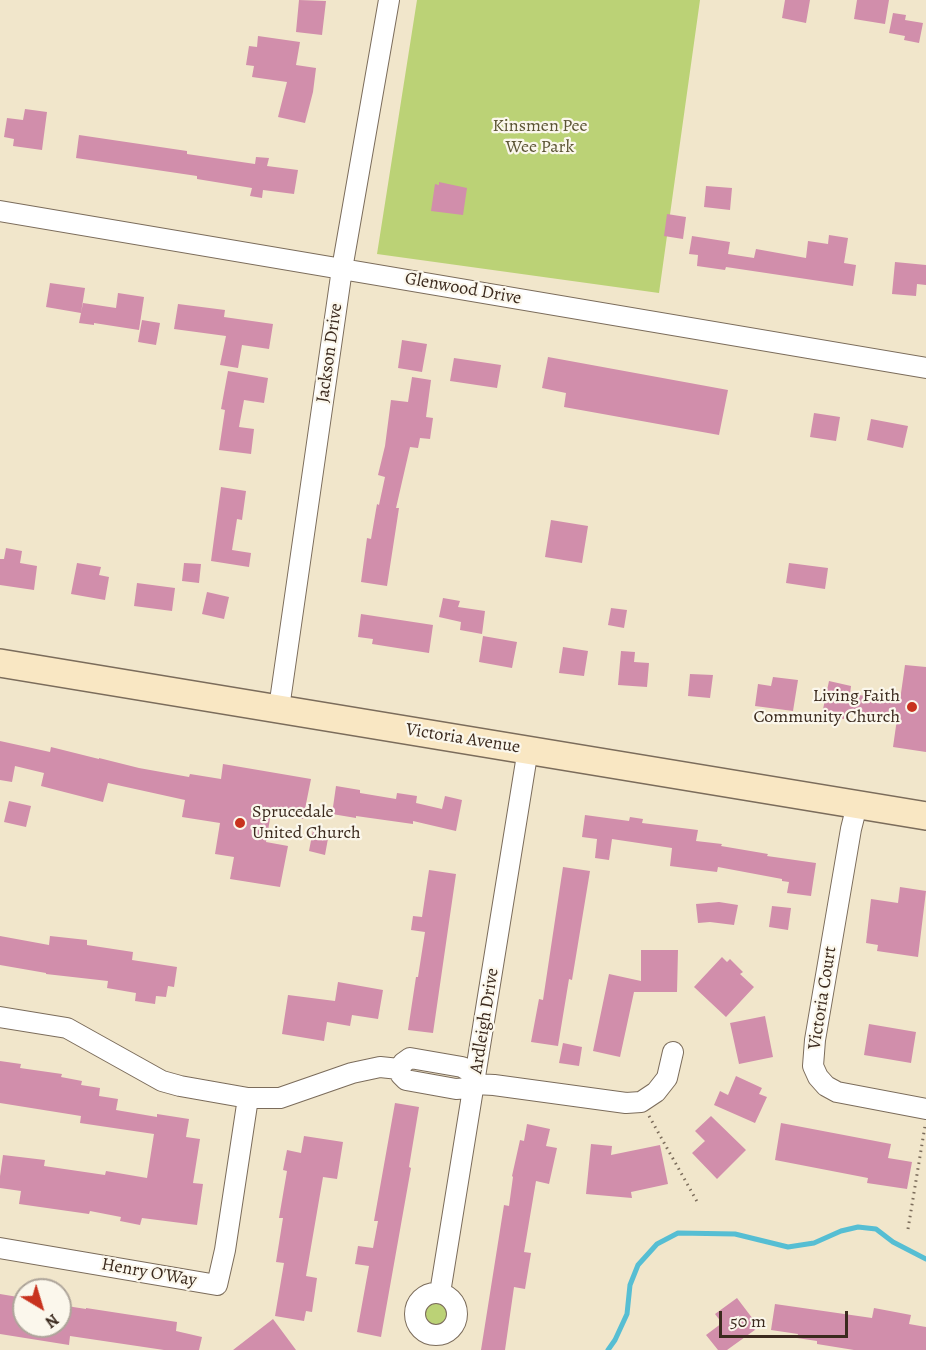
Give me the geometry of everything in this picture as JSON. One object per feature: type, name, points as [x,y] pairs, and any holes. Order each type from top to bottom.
[{"type":"street","name":"Jackson Drive","points":[[279,708],[342,269],[389,0]]},
{"type":"street","name":"Glenwood Drive","points":[[0,211],[926,368]]},
{"type":"street","name":"Victoria Avenue","points":[[0,663],[926,816]]},
{"type":"street","name":"Ardleigh Drive","points":[[440,1293],[528,749]]},
{"type":"street","name":"Victoria Court","points":[[857,805],[819,1017],[813,1066],[818,1077],[826,1086],[837,1092],[926,1109]]},
{"type":"street","points":[[0,1017],[67,1028],[162,1080],[180,1086],[248,1098],[280,1098],[352,1073],[380,1067],[399,1069],[406,1080],[456,1089],[469,1088],[475,1084],[494,1085],[626,1103],[641,1102],[656,1092],[667,1078],[673,1052]]},
{"type":"street","name":"Henry O'Way","points":[[0,1248],[217,1285],[225,1250],[248,1098]]},
{"type":"path","points":[[641,1102],[699,1205]]},
{"type":"path","points":[[908,1229],[926,1122]]},
{"type":"green space","name":"Kinsmen Pee Wee Park","points":[[417,0],[700,0],[659,293],[377,254]]},
{"type":"green space","points":[[436,1302],[441,1303],[447,1309],[447,1319],[441,1325],[436,1326],[431,1325],[425,1319],[424,1314],[425,1309],[431,1303]]},
{"type":"building","points":[[299,0],[326,1],[322,35],[296,32]]},
{"type":"building","points":[[785,0],[810,0],[806,23],[782,18]]},
{"type":"building","points":[[857,0],[889,0],[885,24],[854,19]]},
{"type":"building","points":[[893,13],[906,15],[905,20],[923,23],[919,43],[904,40],[905,36],[889,33]]},
{"type":"building","points":[[258,36],[300,42],[296,65],[316,68],[305,123],[278,117],[287,82],[252,77],[254,66],[246,65],[249,46],[257,47]]},
{"type":"building","points":[[25,109],[47,112],[42,150],[13,146],[14,139],[4,137],[7,118],[23,120]]},
{"type":"building","points":[[79,135],[255,164],[256,157],[269,158],[267,166],[298,170],[294,194],[263,190],[262,198],[250,196],[252,188],[197,179],[197,176],[76,158]]},
{"type":"building","points":[[439,182],[467,188],[463,215],[431,211],[435,184],[439,185]]},
{"type":"building","points":[[706,186],[732,188],[730,210],[704,207]]},
{"type":"building","points":[[667,214],[686,217],[683,239],[664,236]]},
{"type":"building","points":[[829,235],[848,238],[844,263],[856,265],[853,286],[726,267],[725,270],[697,266],[698,255],[689,254],[692,236],[730,242],[728,254],[754,258],[756,249],[806,258],[808,241],[828,244]]},
{"type":"building","points":[[895,262],[926,265],[926,285],[917,284],[916,296],[892,294]]},
{"type":"building","points":[[50,283],[85,288],[81,313],[46,307]]},
{"type":"building","points":[[118,293],[144,297],[139,330],[79,323],[83,303],[116,308]]},
{"type":"building","points":[[178,304],[225,310],[224,317],[273,324],[269,349],[242,345],[238,368],[220,365],[226,336],[174,329]]},
{"type":"building","points":[[142,320],[160,323],[156,345],[138,342]]},
{"type":"building","points":[[402,340],[427,344],[422,372],[398,368]]},
{"type":"building","points":[[548,357],[728,390],[719,435],[564,407],[566,393],[542,388]]},
{"type":"building","points":[[454,358],[501,365],[497,388],[450,381]]},
{"type":"building","points":[[228,371],[268,378],[264,403],[244,400],[239,427],[254,429],[251,454],[219,450],[225,410],[221,409]]},
{"type":"building","points":[[412,377],[431,380],[426,417],[433,418],[430,439],[420,438],[418,448],[410,447],[396,508],[399,508],[387,586],[361,582],[367,538],[371,539],[377,504],[379,505],[385,477],[378,475],[385,446],[391,400],[408,402]]},
{"type":"building","points":[[814,413],[840,417],[836,441],[810,437]]},
{"type":"building","points":[[871,419],[908,426],[903,448],[867,440]]},
{"type":"building","points":[[221,487],[246,491],[242,520],[237,519],[232,550],[251,553],[249,567],[211,561]]},
{"type":"building","points":[[551,520],[588,526],[582,563],[545,557]]},
{"type":"building","points":[[6,548],[22,551],[20,563],[37,566],[34,590],[0,585],[0,559],[4,559]]},
{"type":"building","points":[[77,563],[101,567],[99,575],[109,577],[105,600],[71,594]]},
{"type":"building","points":[[184,563],[201,564],[199,583],[182,581]]},
{"type":"building","points":[[789,563],[828,568],[825,589],[786,583]]},
{"type":"building","points":[[137,583],[175,588],[172,611],[134,606]]},
{"type":"building","points":[[207,592],[229,597],[224,619],[202,614]]},
{"type":"building","points":[[443,598],[460,601],[458,607],[485,611],[482,634],[460,630],[461,622],[439,617]]},
{"type":"building","points":[[611,608],[627,610],[624,628],[608,625]]},
{"type":"building","points":[[361,614],[433,625],[429,653],[372,644],[373,639],[358,637]]},
{"type":"building","points":[[483,636],[517,642],[512,668],[479,662]]},
{"type":"building","points":[[563,647],[588,651],[584,676],[559,673]]},
{"type":"building","points":[[621,651],[635,652],[634,662],[649,663],[647,687],[618,685]]},
{"type":"building","points":[[905,665],[926,667],[926,752],[893,747],[897,719],[846,711],[844,719],[822,714],[829,681],[851,686],[850,694],[900,700]]},
{"type":"building","points":[[690,674],[713,675],[710,698],[688,696]]},
{"type":"building","points":[[773,677],[798,680],[793,711],[755,706],[758,684],[771,686]]},
{"type":"building","points":[[0,741],[50,752],[51,747],[139,768],[189,777],[190,774],[221,779],[223,764],[311,779],[303,819],[271,813],[266,842],[288,846],[280,887],[230,879],[234,857],[215,854],[220,823],[182,817],[185,800],[108,783],[103,802],[41,786],[44,773],[15,766],[12,782],[0,780]]},
{"type":"building","points":[[336,786],[396,799],[397,793],[417,796],[416,803],[442,809],[445,796],[462,800],[456,831],[413,821],[413,824],[332,814]]},
{"type":"building","points":[[9,801],[31,806],[26,827],[4,822]]},
{"type":"building","points":[[585,815],[629,821],[630,817],[643,819],[642,823],[698,830],[696,841],[722,844],[721,846],[768,854],[767,856],[816,863],[811,896],[787,893],[789,882],[782,881],[782,879],[718,867],[717,872],[670,866],[672,848],[612,839],[609,860],[595,858],[597,839],[582,837]]},
{"type":"building","points":[[313,830],[329,833],[325,855],[309,851]]},
{"type":"building","points":[[563,867],[590,871],[572,980],[569,979],[558,1046],[531,1042],[539,999],[543,1000]]},
{"type":"building","points":[[429,870],[456,874],[433,1033],[408,1030],[425,932],[411,930],[413,916],[422,917]]},
{"type":"building","points":[[900,887],[926,891],[918,957],[877,951],[878,945],[866,943],[871,899],[898,903]]},
{"type":"building","points":[[719,902],[738,905],[734,925],[698,923],[696,904]]},
{"type":"building","points":[[772,906],[791,908],[788,930],[769,927]]},
{"type":"building","points":[[0,936],[49,945],[50,936],[87,940],[87,945],[133,952],[132,960],[177,967],[174,987],[168,986],[166,997],[156,996],[155,1004],[135,1001],[136,993],[107,988],[108,981],[46,974],[0,965]]},
{"type":"building","points":[[641,950],[678,950],[677,992],[634,992],[620,1057],[593,1051],[609,974],[641,981]]},
{"type":"building","points":[[722,957],[727,962],[730,959],[743,972],[740,974],[754,987],[726,1017],[694,987]]},
{"type":"building","points":[[338,982],[383,990],[378,1019],[352,1015],[350,1026],[327,1022],[324,1041],[282,1034],[288,995],[335,1001]]},
{"type":"building","points":[[765,1016],[773,1057],[739,1064],[730,1023]]},
{"type":"building","points":[[869,1024],[916,1032],[911,1063],[864,1055]]},
{"type":"building","points":[[563,1043],[582,1047],[579,1066],[559,1063]]},
{"type":"building","points":[[0,1061],[21,1064],[20,1068],[62,1074],[61,1077],[82,1081],[81,1085],[100,1088],[99,1096],[118,1099],[116,1110],[157,1117],[157,1114],[189,1119],[186,1137],[200,1139],[193,1183],[203,1184],[197,1225],[142,1218],[140,1225],[120,1221],[121,1217],[90,1211],[89,1214],[19,1204],[21,1191],[0,1188],[3,1155],[45,1160],[44,1166],[105,1175],[106,1171],[147,1178],[154,1134],[80,1123],[81,1116],[0,1103]]},
{"type":"building","points":[[736,1076],[762,1088],[759,1094],[767,1097],[755,1123],[714,1105],[720,1091],[728,1095]]},
{"type":"building","points":[[395,1103],[419,1107],[409,1167],[411,1168],[381,1337],[357,1332],[369,1266],[355,1264],[358,1246],[373,1248],[378,1221],[374,1221]]},
{"type":"building","points":[[711,1116],[746,1150],[717,1179],[692,1153],[705,1141],[695,1131]]},
{"type":"building","points":[[781,1123],[891,1144],[888,1158],[912,1162],[907,1189],[867,1183],[868,1178],[775,1160]]},
{"type":"building","points":[[527,1124],[550,1129],[546,1146],[557,1148],[549,1184],[536,1181],[524,1252],[531,1253],[525,1289],[514,1287],[505,1350],[481,1350],[504,1205],[509,1206],[512,1176],[520,1140],[524,1141]]},
{"type":"building","points":[[304,1136],[343,1142],[337,1179],[323,1177],[306,1276],[317,1278],[312,1312],[306,1311],[304,1321],[275,1316],[284,1263],[276,1262],[283,1218],[279,1218],[287,1171],[283,1170],[287,1150],[301,1153]]},
{"type":"building","points":[[591,1144],[612,1146],[611,1155],[660,1145],[668,1184],[631,1192],[632,1198],[586,1194]]},
{"type":"building","points":[[0,1294],[12,1296],[12,1336],[0,1334]]},
{"type":"building","points":[[737,1298],[759,1327],[727,1350],[718,1350],[706,1335],[722,1323],[715,1314]]},
{"type":"building","points":[[775,1304],[872,1318],[874,1308],[911,1315],[909,1324],[926,1327],[926,1350],[854,1350],[797,1338],[798,1334],[771,1330]]},
{"type":"building","points":[[72,1307],[177,1322],[176,1331],[202,1337],[199,1350],[164,1350],[72,1336]]},
{"type":"building","points":[[273,1319],[296,1350],[233,1350]]},
{"type":"building","points":[[25,1338],[70,1338],[69,1345]]},
{"type":"waterway","points":[[608,1350],[627,1314],[630,1285],[638,1265],[657,1244],[678,1233],[735,1234],[788,1247],[814,1243],[841,1231],[858,1227],[876,1229],[893,1242],[926,1259]]},
{"type":"place","name":"Living Faith Community Church","points":[[912,707]]},
{"type":"place","name":"Sprucedale United Church","points":[[240,823]]}]
